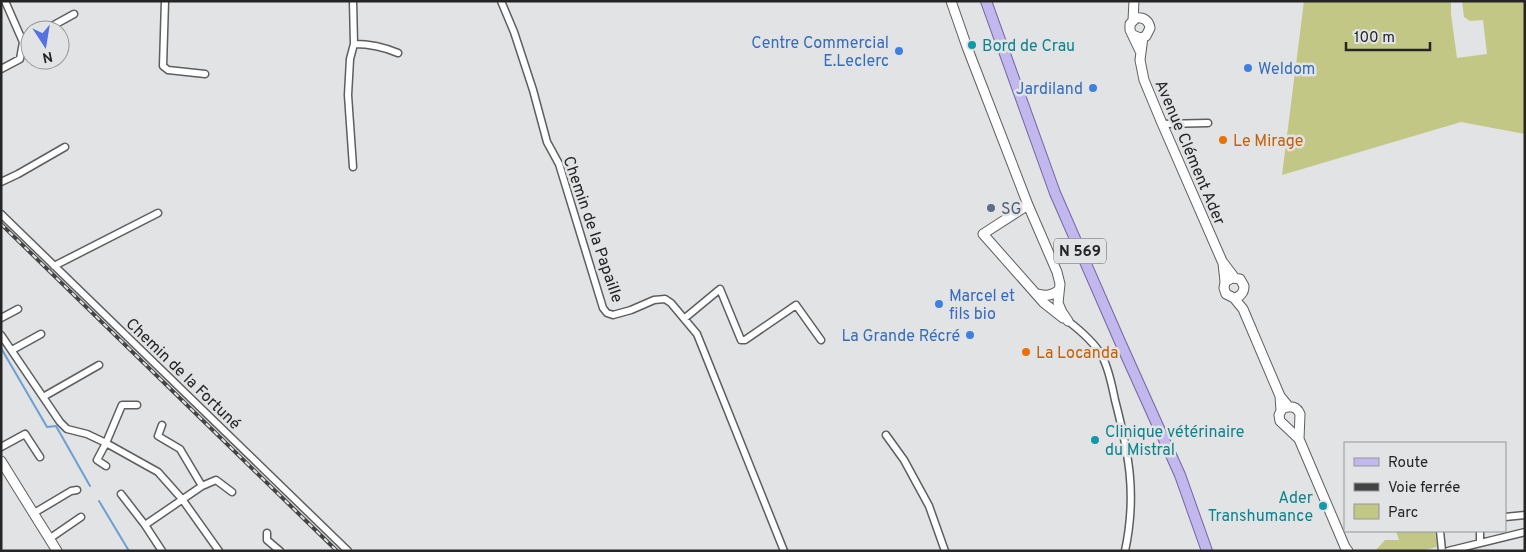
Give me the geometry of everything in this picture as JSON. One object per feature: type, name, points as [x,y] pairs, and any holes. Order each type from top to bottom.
[{"type":"main road","name":"N 569","points":[[979,1],[999,54],[1016,85]]},
{"type":"main road","name":"N 569","points":[[986,1],[1055,193],[1180,475],[1207,550]]},
{"type":"street","points":[[4,1],[20,36]]},
{"type":"street","points":[[165,1],[163,66],[168,70],[205,74]]},
{"type":"street","points":[[353,1],[354,44],[350,59],[348,94],[353,167]]},
{"type":"street","name":"Chemin de la Papaille","points":[[501,1],[514,32],[533,90],[547,142],[559,164],[603,308],[607,313],[613,315],[654,300],[665,299],[685,318],[697,334],[784,551]]},
{"type":"street","points":[[951,1],[1028,205],[1057,272],[1060,284],[1058,303],[1068,321]]},
{"type":"street","points":[[1134,1],[1133,20],[1129,27],[1133,35],[1138,38],[1148,33],[1150,28],[1147,21],[1143,18],[1139,1]]},
{"type":"street","points":[[63,20],[74,14]]},
{"type":"street","points":[[1133,20],[1140,17],[1143,18]]},
{"type":"street","name":"Avenue Clément Ader","points":[[1133,35],[1140,52]]},
{"type":"street","name":"Avenue Clément Ader","points":[[1143,37],[1140,52],[1142,73],[1162,124],[1222,261],[1234,277]]},
{"type":"street","points":[[354,44],[386,48],[398,53]]},
{"type":"street","points":[[1,69],[20,59]]},
{"type":"street","points":[[1162,124],[1208,123]]},
{"type":"street","points":[[1,182],[64,147]]},
{"type":"street","points":[[1028,205],[983,234],[1048,307],[1087,337],[1103,358],[1128,457],[1131,511],[1125,551]]},
{"type":"street","points":[[54,266],[158,213]]},
{"type":"street","name":"Chemin de la Fortuné","points":[[1,214],[348,551]]},
{"type":"street","name":"Avenue Clément Ader","points":[[1222,261],[1225,282]]},
{"type":"street","points":[[1234,277],[1240,279],[1244,289],[1238,296],[1228,296],[1224,291],[1225,282],[1229,278],[1234,277]]},
{"type":"street","points":[[685,318],[720,289],[741,340],[745,340],[796,306],[821,340]]},
{"type":"street","points":[[1038,294],[1047,296],[1059,290]]},
{"type":"street","points":[[1238,296],[1285,409]]},
{"type":"street","points":[[1,318],[18,309]]},
{"type":"street","points":[[12,350],[41,334]]},
{"type":"street","points":[[1,335],[60,422],[68,429],[87,434],[106,443],[158,472],[182,499],[219,551]]},
{"type":"street","points":[[43,398],[99,365]]},
{"type":"street","points":[[106,466],[97,460],[122,405],[137,405]]},
{"type":"street","points":[[1299,439],[1299,422],[1301,417],[1294,407],[1285,409],[1279,415],[1280,421],[1284,427],[1288,428],[1299,439],[1346,550]]},
{"type":"street","points":[[1288,428],[1294,427],[1299,422]]},
{"type":"street","points":[[162,425],[158,436],[180,449],[202,486]]},
{"type":"street","points":[[1,447],[25,434],[40,457]]},
{"type":"street","points":[[886,435],[904,460],[929,506],[945,551]]},
{"type":"street","points":[[1,461],[57,551]]},
{"type":"street","points":[[145,525],[202,486],[216,480],[232,492]]},
{"type":"street","points":[[34,513],[77,490]]},
{"type":"street","points":[[121,494],[162,551]]},
{"type":"street","points":[[1506,517],[1525,515]]},
{"type":"street","points":[[49,539],[81,517]]},
{"type":"street","points":[[1440,532],[1442,551]]},
{"type":"street","points":[[1480,532],[1480,543]]},
{"type":"street","points":[[1448,551],[1525,532]]},
{"type":"street","points":[[267,533],[267,540],[280,551]]},
{"type":"green space","points":[[1304,1],[1451,1],[1457,58],[1487,54],[1483,20],[1470,21],[1464,17],[1462,1],[1525,1],[1525,134],[1461,122],[1282,175]]},
{"type":"green space","points":[[1396,532],[1435,532],[1437,547],[1420,551],[1375,551],[1385,540],[1399,540]]},
{"type":"waterway","points":[[1,348],[47,427],[56,426],[90,486]]},
{"type":"waterway","points":[[99,501],[129,551]]},
{"type":"railway","points":[[1,224],[337,551]]},
{"type":"place","name":"Bord de Crau","points":[[972,45]]},
{"type":"place","name":"Centre Commercial E.Leclerc","points":[[899,51]]},
{"type":"place","name":"Weldom","points":[[1248,68]]},
{"type":"place","name":"Jardiland","points":[[1093,88]]},
{"type":"place","name":"Le Mirage","points":[[1223,140]]},
{"type":"place","name":"SG","points":[[991,208]]},
{"type":"place","name":"Marcel et fils bio","points":[[939,304]]},
{"type":"place","name":"La Grande Récré","points":[[970,335]]},
{"type":"place","name":"La Locanda","points":[[1026,352]]},
{"type":"place","name":"Clinique vétérinaire du Mistral","points":[[1095,440]]},
{"type":"place","name":"Ader Transhumance","points":[[1323,506]]}]
